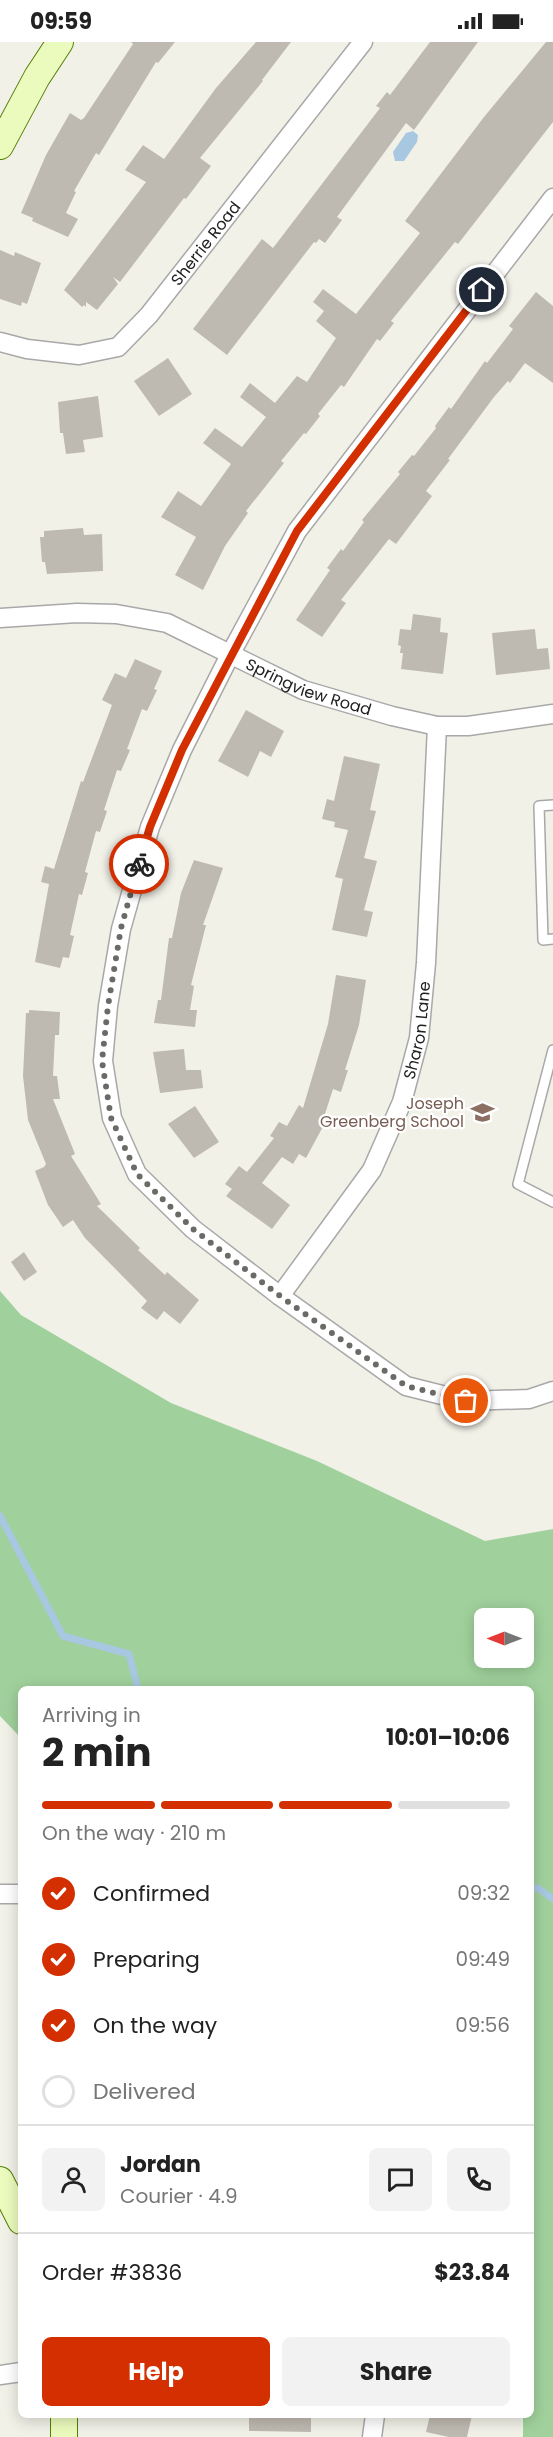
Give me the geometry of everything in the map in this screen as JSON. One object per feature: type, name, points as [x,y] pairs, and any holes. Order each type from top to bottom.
[{"type":"street","points":[[0,146],[37,77],[60,42]]},
{"type":"street","name":"Sherrie Road","points":[[0,342],[27,349],[79,355],[118,347],[149,315],[363,42]]},
{"type":"street","points":[[553,198],[297,531],[231,653],[182,750],[150,827],[121,928],[108,1006],[102,1061],[111,1118],[137,1174],[193,1229],[280,1296],[406,1386],[466,1401],[529,1399],[553,1391]]},
{"type":"street","name":"Springview Road","points":[[0,618],[77,613],[116,614],[167,622],[303,690],[392,716],[437,726],[468,726],[553,714]]},
{"type":"street","name":"Sharon Lane","points":[[280,1296],[372,1170],[402,1102],[419,1038],[426,963],[437,726]]},
{"type":"street","points":[[0,1894],[18,1894]]},
{"type":"street","points":[[0,2180],[18,2215]]},
{"type":"street","points":[[0,2375],[18,2372]]},
{"type":"street","points":[[64,2418],[64,2437]]},
{"type":"street","points":[[372,2437],[375,2418]]},
{"type":"lane","points":[[553,805],[539,806],[543,940],[553,939]]},
{"type":"lane","points":[[553,1050],[518,1184],[553,1202]]},
{"type":"green space","points":[[0,1291],[21,1315],[171,1403],[317,1461],[485,1541],[553,1529],[553,2437],[523,2437],[523,2418],[534,2418],[534,1686],[18,1686],[18,1735],[0,1716]]},
{"type":"water","points":[[413,131],[418,135],[417,142],[404,161],[395,161],[393,152],[406,133]]},
{"type":"building","points":[[131,42],[175,42],[158,63],[156,62],[99,155],[96,153],[74,191],[76,192],[66,213],[78,219],[68,237],[32,221],[33,218],[21,213],[46,155],[70,113],[81,120],[84,118],[133,44]]},
{"type":"building","points":[[256,42],[291,42],[263,81],[200,158],[211,166],[186,199],[184,198],[120,282],[113,277],[118,284],[97,310],[86,302],[86,307],[84,305],[82,307],[64,290],[146,182],[125,170],[143,145],[164,159],[216,88]]},
{"type":"building","points":[[430,42],[478,42],[414,130],[406,123],[337,217],[342,220],[325,243],[319,239],[316,243],[314,242],[227,355],[193,329],[262,239],[273,248],[380,108],[376,106],[387,92],[390,95]]},
{"type":"building","points":[[546,42],[553,42],[553,122],[458,244],[455,242],[391,321],[394,323],[380,341],[377,339],[344,387],[341,385],[318,414],[320,416],[306,434],[304,433],[281,461],[284,463],[246,511],[248,513],[225,546],[203,590],[175,575],[196,537],[161,517],[178,491],[201,506],[231,464],[203,443],[215,428],[242,447],[266,417],[240,397],[250,383],[275,403],[297,376],[307,382],[336,338],[316,321],[324,311],[313,302],[323,289],[356,314],[420,233],[405,221],[484,117]]},
{"type":"building","points":[[0,250],[14,256],[15,252],[41,263],[27,304],[22,302],[21,306],[0,299]]},
{"type":"building","points":[[536,292],[553,306],[553,383],[525,363],[510,383],[508,381],[494,397],[448,459],[450,460],[426,491],[432,496],[396,544],[389,539],[341,600],[346,603],[322,637],[296,620],[330,570],[327,568],[341,549],[343,551],[364,522],[362,520],[400,474],[398,472],[436,428],[435,426],[449,407],[451,409],[485,361],[487,363],[513,329],[509,326]]},
{"type":"building","points":[[168,358],[192,394],[159,416],[134,381]]},
{"type":"building","points":[[98,396],[103,437],[83,440],[85,452],[66,454],[63,433],[60,433],[58,402]]},
{"type":"building","points":[[83,528],[84,535],[102,534],[103,571],[47,574],[45,562],[42,562],[40,537],[44,537],[44,531]]},
{"type":"building","points":[[413,614],[441,618],[440,632],[448,633],[443,674],[401,669],[403,653],[400,653],[401,646],[398,645],[400,629],[411,630]]},
{"type":"building","points":[[535,629],[537,649],[548,648],[550,669],[496,675],[492,633]]},
{"type":"building","points":[[135,659],[162,671],[154,689],[157,690],[147,711],[142,709],[121,771],[117,770],[104,810],[107,811],[100,832],[96,831],[85,872],[88,873],[82,895],[79,894],[70,935],[74,936],[69,958],[63,957],[60,968],[35,962],[49,884],[41,882],[45,866],[54,869],[81,781],[83,782],[112,705],[102,700],[115,673],[126,678]]},
{"type":"building","points":[[246,710],[284,731],[271,757],[260,751],[248,777],[218,761]]},
{"type":"building","points":[[344,756],[380,764],[370,810],[376,811],[364,858],[377,861],[364,910],[373,912],[367,937],[332,930],[343,879],[335,877],[348,830],[334,827],[335,822],[322,819],[327,799],[334,801]]},
{"type":"building","points":[[194,860],[223,868],[203,925],[206,925],[191,985],[194,986],[190,1010],[197,1010],[195,1027],[154,1023],[158,1000],[161,1000],[169,938],[172,938],[181,893]]},
{"type":"building","points":[[336,975],[366,980],[359,1025],[345,1070],[348,1070],[341,1092],[333,1089],[323,1120],[326,1121],[306,1158],[299,1154],[293,1164],[282,1157],[262,1183],[290,1205],[272,1229],[226,1196],[232,1189],[225,1184],[239,1166],[247,1172],[274,1138],[270,1136],[279,1122],[287,1126],[299,1105],[303,1108],[328,1024]]},
{"type":"building","points":[[29,1010],[60,1012],[59,1035],[55,1035],[53,1076],[57,1076],[60,1099],[53,1099],[75,1154],[71,1156],[101,1204],[97,1206],[165,1275],[167,1272],[199,1300],[180,1324],[164,1311],[157,1320],[141,1308],[147,1301],[85,1238],[73,1220],[63,1227],[48,1205],[35,1171],[46,1164],[28,1120],[23,1076],[26,1013],[29,1013]]},
{"type":"building","points":[[184,1049],[186,1070],[201,1070],[203,1088],[160,1093],[153,1052]]},
{"type":"building","points":[[195,1106],[219,1142],[194,1158],[168,1124]]},
{"type":"building","points":[[24,1252],[37,1272],[24,1281],[11,1262]]},
{"type":"building","points":[[249,2418],[311,2418],[311,2432],[249,2431]]},
{"type":"building","points":[[429,2418],[471,2418],[467,2437],[449,2437],[426,2432]]},
{"type":"waterway","points":[[0,1516],[63,1636],[129,1654],[137,1686]]},
{"type":"waterway","points":[[534,1888],[538,1888],[553,1899]]},
{"type":"way so far","points":[[139,864],[121,928],[108,1006],[102,1061],[111,1118],[137,1174],[193,1229],[280,1296],[406,1386],[466,1401]]},
{"type":"place","name":"Joseph Greenberg School","points":[[482,1112]]},
{"type":"route","points":[[139,864],[150,827],[182,750],[297,531],[482,290]]}]
